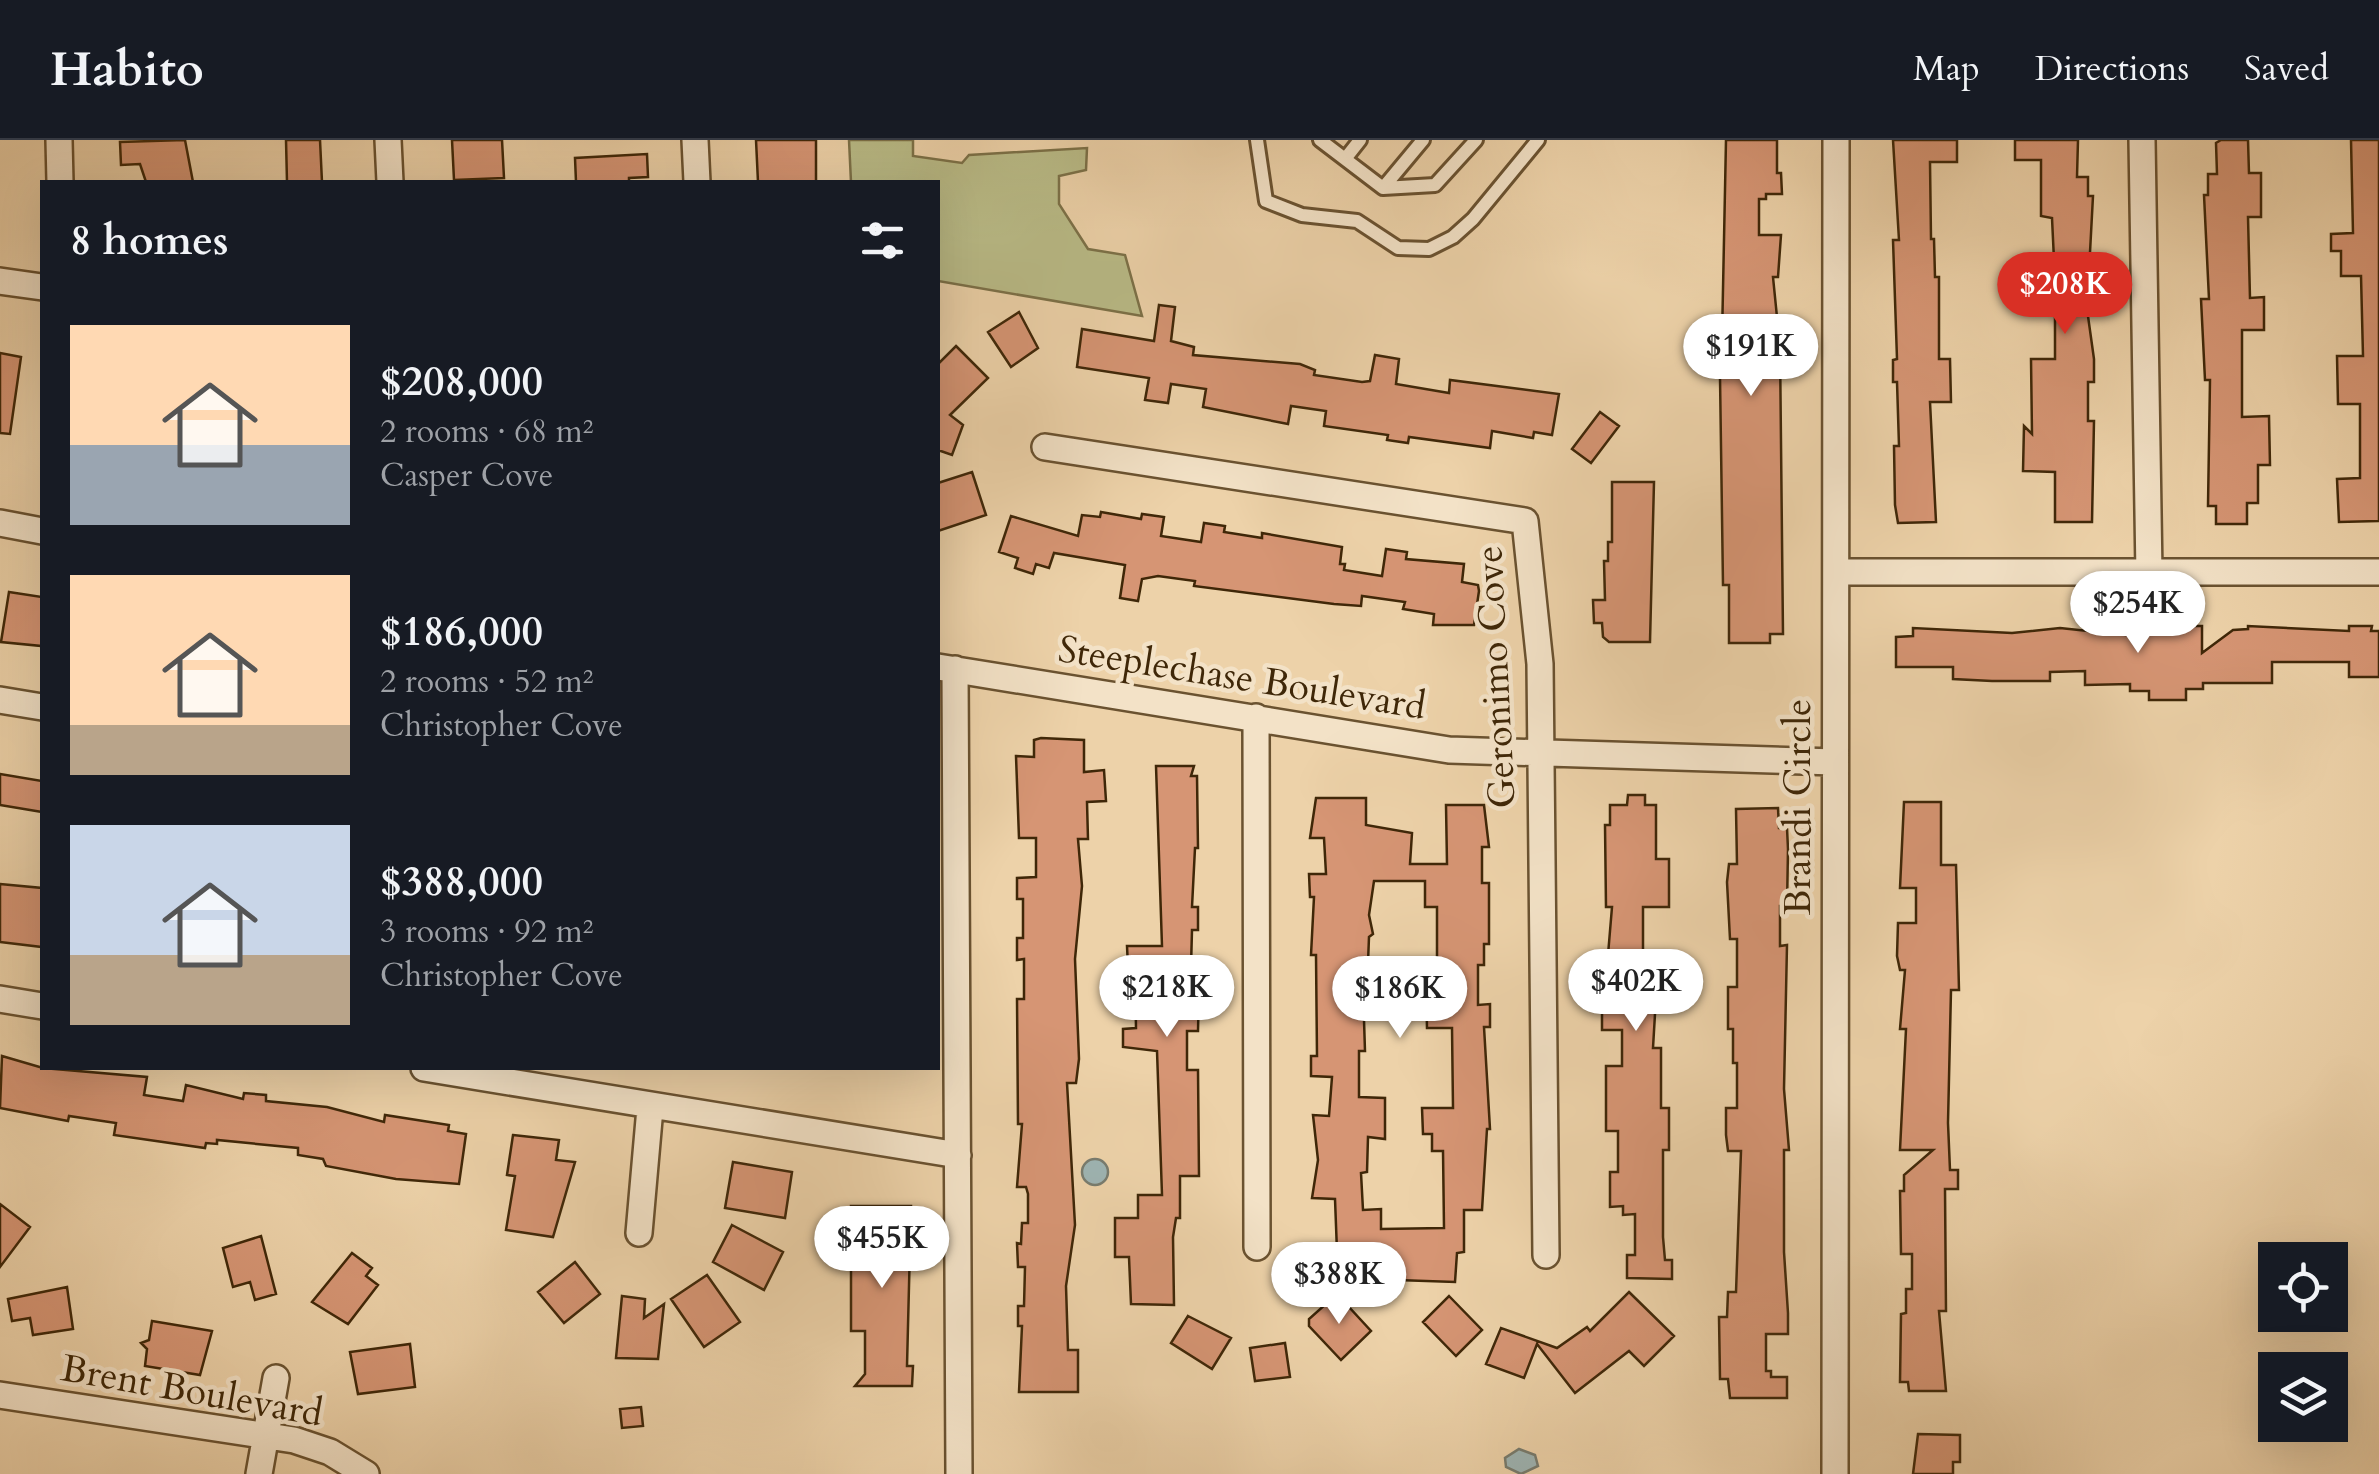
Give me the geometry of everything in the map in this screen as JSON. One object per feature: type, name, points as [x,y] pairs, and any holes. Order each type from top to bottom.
[{"type":"street","points":[[58,140],[60,180]]},
{"type":"street","points":[[388,140],[390,180]]},
{"type":"street","points":[[696,140],[697,180]]},
{"type":"street","name":"Brandi Circle","points":[[1834,1474],[1836,140]]},
{"type":"street","points":[[2142,140],[2149,574]]},
{"type":"street","points":[[0,281],[40,288]]},
{"type":"street","name":"Geronimo Cove","points":[[1044,447],[1525,522],[1540,664],[1546,1256]]},
{"type":"street","points":[[0,523],[40,531]]},
{"type":"street","points":[[1836,572],[2379,572]]},
{"type":"street","points":[[946,668],[947,850],[958,1155],[960,1474]]},
{"type":"street","name":"Steeplechase Boulevard","points":[[946,668],[1448,750],[1835,762]]},
{"type":"street","points":[[0,700],[40,707]]},
{"type":"street","points":[[1256,717],[1257,1247]]},
{"type":"street","points":[[0,999],[40,1006]]},
{"type":"street","points":[[435,1070],[650,1108],[958,1155]]},
{"type":"street","points":[[639,1234],[650,1108]]},
{"type":"street","points":[[260,1474],[276,1378]]},
{"type":"street","name":"Brent Boulevard","points":[[0,1394],[266,1436],[330,1452],[366,1474]]},
{"type":"lane","points":[[1257,140],[1266,202],[1302,215],[1357,221],[1398,248],[1430,249],[1453,238],[1473,219],[1538,140]]},
{"type":"lane","points":[[1320,140],[1383,188],[1435,185],[1476,140]]},
{"type":"lane","points":[[1345,158],[1360,140]]},
{"type":"lane","points":[[1383,188],[1423,140]]},
{"type":"green space","points":[[849,140],[913,140],[913,156],[962,163],[969,155],[1087,148],[1086,170],[1059,176],[1059,204],[1088,249],[1125,255],[1142,316],[940,281],[940,180],[851,180]]},
{"type":"water","points":[[1095,1159],[1104,1163],[1108,1172],[1104,1181],[1095,1185],[1086,1181],[1082,1172],[1086,1163]]},
{"type":"water","points":[[1519,1449],[1535,1455],[1538,1466],[1521,1474],[1506,1467],[1505,1458]]},
{"type":"building","points":[[185,140],[193,180],[145,180],[140,164],[121,165],[120,142]]},
{"type":"building","points":[[286,140],[320,140],[322,180],[287,180]]},
{"type":"building","points":[[452,140],[502,140],[504,178],[454,180]]},
{"type":"building","points":[[756,140],[816,140],[816,180],[758,180]]},
{"type":"building","points":[[1726,140],[1777,140],[1777,173],[1781,173],[1782,194],[1766,194],[1766,199],[1759,199],[1759,235],[1781,235],[1778,277],[1773,277],[1780,347],[1783,634],[1770,634],[1770,643],[1729,643],[1729,585],[1723,585],[1720,377],[1729,377],[1729,338],[1722,339]]},
{"type":"building","points":[[1893,140],[1957,140],[1957,162],[1930,162],[1931,239],[1935,277],[1939,277],[1939,359],[1950,359],[1951,402],[1930,402],[1936,522],[1898,523],[1895,505],[1894,446],[1899,446],[1897,382],[1893,382],[1893,360],[1897,359],[1893,240],[1899,240]]},
{"type":"building","points":[[2015,140],[2078,140],[2077,177],[2088,177],[2088,196],[2093,196],[2087,309],[2094,359],[2094,382],[2088,382],[2088,421],[2094,421],[2092,522],[2055,522],[2055,472],[2023,471],[2024,426],[2032,434],[2031,359],[2055,359],[2055,281],[2052,218],[2041,216],[2041,160],[2015,160]]},
{"type":"building","points":[[2248,140],[2249,173],[2261,173],[2261,217],[2248,217],[2250,298],[2264,297],[2264,330],[2242,330],[2242,417],[2269,416],[2270,465],[2258,465],[2258,503],[2247,503],[2247,524],[2216,524],[2216,506],[2208,506],[2210,380],[2205,380],[2201,299],[2209,299],[2204,195],[2208,195],[2208,174],[2217,174],[2216,143]]},
{"type":"building","points":[[2351,140],[2379,140],[2379,521],[2339,522],[2337,479],[2360,478],[2360,404],[2338,404],[2337,356],[2363,356],[2361,276],[2341,276],[2341,251],[2331,251],[2331,234],[2353,233]]},
{"type":"building","points":[[647,154],[648,177],[576,180],[575,158]]},
{"type":"building","points":[[1159,305],[1175,307],[1171,341],[1194,347],[1193,355],[1300,364],[1315,370],[1314,375],[1362,382],[1370,381],[1375,355],[1399,359],[1396,384],[1449,393],[1450,380],[1559,394],[1552,435],[1534,432],[1533,438],[1492,431],[1490,448],[1409,437],[1408,443],[1387,440],[1388,435],[1324,426],[1326,411],[1291,406],[1288,424],[1203,407],[1206,389],[1171,384],[1168,403],[1145,400],[1149,378],[1077,367],[1082,329],[1154,341]]},
{"type":"building","points":[[1019,312],[1038,348],[1011,367],[988,332]]},
{"type":"building","points":[[956,346],[988,378],[950,415],[963,425],[952,455],[940,451],[940,362]]},
{"type":"building","points":[[0,353],[21,357],[10,434],[0,433]]},
{"type":"building","points":[[1600,412],[1619,426],[1591,463],[1572,449]]},
{"type":"building","points":[[972,472],[986,515],[940,530],[940,482]]},
{"type":"building","points":[[1612,482],[1654,482],[1650,642],[1609,642],[1603,637],[1602,623],[1594,623],[1593,600],[1605,600],[1604,561],[1608,561],[1608,542],[1612,542]]},
{"type":"building","points":[[1101,512],[1141,519],[1142,514],[1164,517],[1161,536],[1201,542],[1204,523],[1225,526],[1224,532],[1262,538],[1262,533],[1342,547],[1340,564],[1345,564],[1344,570],[1382,576],[1386,549],[1407,552],[1406,559],[1464,564],[1462,582],[1478,585],[1479,591],[1474,625],[1433,625],[1434,614],[1403,609],[1405,602],[1362,596],[1361,606],[1334,604],[1194,586],[1195,581],[1158,576],[1142,579],[1138,601],[1120,598],[1125,565],[1054,553],[1049,568],[1036,564],[1033,574],[1015,568],[1018,558],[999,552],[1011,516],[1078,536],[1082,515],[1100,517]]},
{"type":"building","points":[[9,592],[40,597],[40,646],[1,642]]},
{"type":"building","points":[[2177,626],[2202,626],[2202,653],[2233,630],[2248,626],[2349,631],[2349,626],[2372,626],[2371,631],[2379,631],[2379,677],[2349,677],[2349,662],[2272,662],[2272,683],[2203,683],[2203,689],[2186,689],[2186,700],[2149,700],[2149,691],[2130,691],[2130,684],[2085,685],[2085,671],[2050,672],[2050,681],[1992,681],[1953,679],[1953,667],[1896,667],[1896,637],[1913,636],[1913,628],[2012,633],[2060,628],[2126,635],[2177,633]]},
{"type":"building","points":[[1034,740],[1084,740],[1084,772],[1104,770],[1106,801],[1087,802],[1088,839],[1078,839],[1082,886],[1075,959],[1079,1059],[1076,1083],[1067,1083],[1075,1225],[1066,1286],[1068,1350],[1078,1350],[1078,1392],[1019,1392],[1022,1326],[1018,1326],[1018,1306],[1024,1306],[1025,1267],[1018,1267],[1017,1243],[1021,1244],[1022,1223],[1028,1223],[1028,1194],[1026,1187],[1017,1187],[1022,1124],[1018,1124],[1017,999],[1024,999],[1024,959],[1017,960],[1017,938],[1023,938],[1023,899],[1017,899],[1017,878],[1036,877],[1036,838],[1019,838],[1016,756],[1034,757]]},
{"type":"building","points":[[1156,766],[1194,766],[1191,776],[1197,776],[1198,848],[1192,907],[1198,907],[1198,930],[1192,930],[1191,967],[1199,966],[1198,1031],[1187,1031],[1187,1070],[1198,1070],[1199,1176],[1180,1176],[1180,1218],[1176,1218],[1173,1237],[1174,1305],[1131,1304],[1129,1257],[1115,1257],[1115,1218],[1138,1218],[1138,1195],[1162,1195],[1157,1051],[1123,1047],[1123,1029],[1136,1028],[1135,967],[1128,967],[1127,946],[1162,946]]},
{"type":"building","points":[[0,774],[40,781],[40,812],[0,805]]},
{"type":"building","points":[[1628,795],[1645,795],[1645,805],[1656,805],[1656,859],[1669,859],[1669,907],[1643,907],[1643,980],[1657,980],[1653,1048],[1661,1048],[1661,1108],[1669,1108],[1669,1150],[1663,1150],[1663,1237],[1665,1260],[1672,1260],[1672,1279],[1627,1278],[1627,1255],[1635,1255],[1635,1214],[1623,1215],[1623,1206],[1610,1207],[1610,1172],[1618,1172],[1618,1131],[1606,1131],[1606,1066],[1622,1066],[1622,1030],[1602,1030],[1602,1008],[1622,1008],[1622,967],[1607,967],[1612,907],[1606,907],[1605,825],[1610,825],[1610,805],[1627,805]]},
{"type":"building","points":[[1316,798],[1366,798],[1366,825],[1412,833],[1410,864],[1447,864],[1446,805],[1484,805],[1489,847],[1482,847],[1482,883],[1489,883],[1489,944],[1484,944],[1484,965],[1478,965],[1478,1005],[1490,1004],[1490,1027],[1484,1027],[1490,1129],[1482,1210],[1464,1210],[1464,1252],[1457,1253],[1455,1282],[1338,1278],[1335,1199],[1312,1198],[1318,1160],[1313,1115],[1329,1116],[1332,1077],[1311,1076],[1311,1056],[1317,1056],[1316,955],[1311,955],[1314,897],[1310,897],[1309,874],[1326,874],[1324,838],[1310,838]],"holes":[[[1374,881],[1425,881],[1425,907],[1437,907],[1437,985],[1426,985],[1427,1028],[1452,1028],[1453,1108],[1422,1108],[1423,1134],[1432,1134],[1432,1151],[1443,1151],[1444,1228],[1381,1229],[1381,1209],[1363,1210],[1361,1173],[1367,1172],[1368,1137],[1385,1139],[1385,1098],[1359,1097],[1359,1051],[1365,1051],[1363,989],[1367,989],[1369,937],[1373,934],[1369,915]]]},
{"type":"building","points":[[1904,802],[1941,802],[1941,865],[1956,865],[1959,990],[1951,990],[1948,1123],[1950,1170],[1958,1170],[1958,1189],[1945,1189],[1946,1311],[1939,1311],[1946,1391],[1909,1391],[1908,1382],[1900,1382],[1901,1314],[1906,1313],[1906,1289],[1912,1289],[1912,1254],[1901,1254],[1900,1191],[1904,1191],[1904,1175],[1933,1150],[1900,1150],[1906,1029],[1900,1029],[1905,970],[1900,970],[1897,956],[1898,923],[1916,923],[1916,888],[1900,888]]},
{"type":"building","points":[[1778,808],[1779,828],[1787,828],[1788,849],[1787,906],[1780,906],[1780,946],[1787,945],[1784,1089],[1789,1150],[1784,1150],[1784,1252],[1788,1334],[1766,1334],[1766,1371],[1771,1371],[1771,1377],[1787,1377],[1787,1398],[1730,1398],[1728,1379],[1720,1379],[1719,1317],[1727,1317],[1728,1292],[1736,1292],[1741,1151],[1728,1151],[1726,1135],[1726,1108],[1737,1108],[1737,1063],[1733,1063],[1733,1029],[1728,1029],[1728,987],[1737,987],[1737,939],[1730,939],[1727,882],[1729,864],[1737,864],[1736,809]]},
{"type":"building","points":[[0,884],[40,888],[40,947],[0,942]]},
{"type":"building","points":[[2,1056],[40,1070],[147,1077],[144,1095],[183,1101],[186,1085],[243,1099],[244,1093],[266,1095],[266,1101],[327,1107],[384,1122],[385,1115],[449,1125],[448,1131],[466,1134],[459,1184],[396,1179],[326,1166],[323,1159],[298,1155],[298,1148],[217,1140],[217,1144],[206,1143],[205,1148],[114,1135],[116,1123],[69,1116],[68,1121],[0,1108]]},
{"type":"building","points":[[513,1135],[559,1140],[556,1160],[575,1162],[553,1237],[506,1230],[515,1176],[507,1175]]},
{"type":"building","points":[[733,1162],[792,1172],[785,1218],[725,1208]]},
{"type":"building","points":[[0,1204],[30,1227],[0,1267]]},
{"type":"building","points":[[851,1206],[911,1206],[907,1366],[913,1366],[912,1386],[855,1386],[865,1374],[865,1331],[851,1331]]},
{"type":"building","points":[[732,1225],[783,1252],[764,1290],[713,1262]]},
{"type":"building","points":[[261,1236],[276,1294],[255,1300],[250,1282],[233,1287],[223,1248]]},
{"type":"building","points":[[352,1253],[372,1268],[366,1276],[378,1285],[348,1324],[312,1302]]},
{"type":"building","points":[[575,1262],[600,1294],[564,1323],[538,1292]]},
{"type":"building","points":[[707,1275],[740,1322],[704,1347],[671,1299]]},
{"type":"building","points":[[67,1287],[73,1329],[33,1335],[30,1318],[12,1321],[8,1299]]},
{"type":"building","points":[[1629,1292],[1674,1336],[1644,1366],[1629,1351],[1575,1393],[1537,1344],[1524,1378],[1486,1364],[1501,1328],[1557,1348],[1587,1327],[1590,1331]]},
{"type":"building","points":[[1337,1294],[1371,1331],[1341,1360],[1309,1326],[1309,1319]]},
{"type":"building","points":[[622,1296],[645,1299],[644,1318],[664,1304],[658,1359],[616,1358]]},
{"type":"building","points":[[1449,1296],[1482,1330],[1456,1356],[1423,1322]]},
{"type":"building","points":[[1188,1316],[1231,1338],[1212,1369],[1171,1343]]},
{"type":"building","points":[[152,1321],[212,1331],[200,1375],[145,1366],[147,1349],[141,1343],[149,1340]]},
{"type":"building","points":[[1285,1343],[1290,1377],[1255,1381],[1250,1348]]},
{"type":"building","points":[[410,1344],[415,1387],[358,1394],[350,1352]]},
{"type":"building","points":[[641,1407],[643,1426],[622,1428],[620,1409]]},
{"type":"building","points":[[1918,1434],[1960,1435],[1960,1462],[1953,1462],[1953,1474],[1913,1474]]}]
